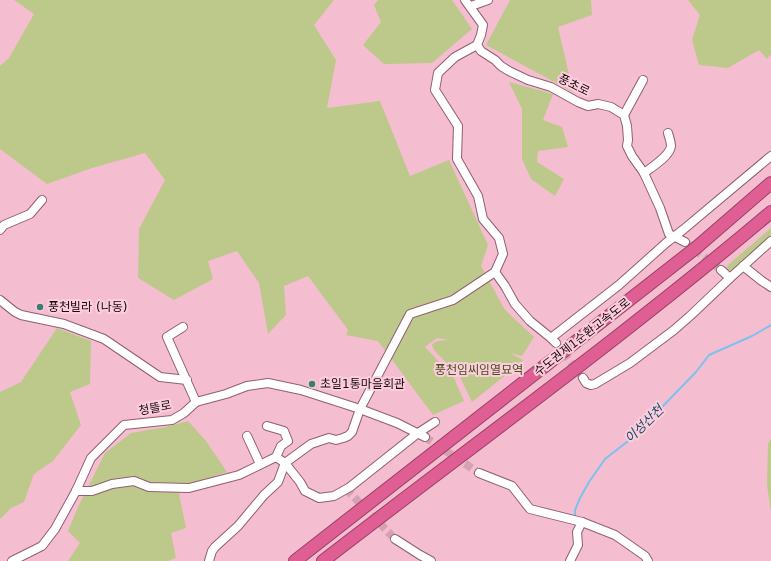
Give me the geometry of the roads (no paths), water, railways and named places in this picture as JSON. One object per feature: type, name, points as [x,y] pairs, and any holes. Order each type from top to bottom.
[{"type":"highway","name":"수도권제1순환고속도로","points":[[295,561],[697,247],[771,183]]},
{"type":"highway","name":"수도권제1순환고속도로","points":[[323,561],[610,343],[707,266],[771,212]]},
{"type":"highway","points":[[333,561],[364,529]]},
{"type":"street","points":[[209,561],[215,547],[238,526],[264,495],[278,482],[285,463],[311,444],[329,438],[336,440],[348,436],[352,432],[360,409],[410,314],[453,300],[495,272],[503,254],[499,238],[484,219],[478,196],[457,159],[458,126],[435,90],[438,73],[455,57],[477,45],[481,35],[483,25],[468,3],[488,0]]},
{"type":"street","name":"풍초로","points":[[477,45],[481,51],[509,71],[528,80],[551,87],[588,106],[598,104],[612,108],[624,115]]},
{"type":"street","points":[[643,80],[624,115],[627,126],[627,146],[644,173],[660,208],[669,234],[686,242]]},
{"type":"street","points":[[644,173],[656,165],[671,148],[668,133]]},
{"type":"street","points":[[495,272],[515,304],[530,321],[554,341],[674,236],[771,156]]},
{"type":"street","points":[[0,230],[4,225],[30,214],[42,200]]},
{"type":"street","points":[[582,378],[586,383],[591,385],[595,384],[630,363],[690,316],[771,241]]},
{"type":"street","points":[[743,266],[771,287]]},
{"type":"street","points":[[721,270],[730,278]]},
{"type":"street","points":[[0,300],[21,315],[64,324],[104,339],[160,377],[187,380]]},
{"type":"street","points":[[183,326],[167,337],[196,402]]},
{"type":"street","name":"청뜰로","points":[[12,561],[42,546],[55,529],[76,491],[91,458],[124,425],[172,420],[184,413],[196,402],[226,394],[246,386],[268,383],[302,390],[360,409],[397,423],[422,435]]},
{"type":"street","points":[[276,457],[285,463],[305,491],[319,498],[334,496],[350,487],[422,435],[435,422]]},
{"type":"street","points":[[76,491],[92,491],[112,484],[134,481],[149,487],[190,488],[239,474],[276,457],[281,446],[288,441],[284,431],[267,426]]},
{"type":"street","points":[[247,436],[260,464]]},
{"type":"street","points":[[479,473],[512,486],[530,509],[582,522],[615,535],[645,556],[648,561]]},
{"type":"street","points":[[570,561],[578,545],[577,532],[582,522]]},
{"type":"street","points":[[395,539],[431,561]]},
{"type":"waterway","name":"이성산천","points":[[575,519],[575,510],[580,498],[605,459],[632,438],[696,372],[709,355],[752,336],[771,325]]},
{"type":"tunnel","points":[[685,242],[721,270]]},
{"type":"tunnel","points":[[556,343],[583,378]]},
{"type":"tunnel","points":[[425,437],[479,473]]},
{"type":"tunnel","points":[[346,489],[395,539]]},
{"type":"place","name":"풍천빌라 (나동)","points":[[40,307]]},
{"type":"place","name":"초일1통마을회관","points":[[312,384]]},
{"type":"park label","name":"풍천임씨임열묘역","points":[[479,370]]}]
